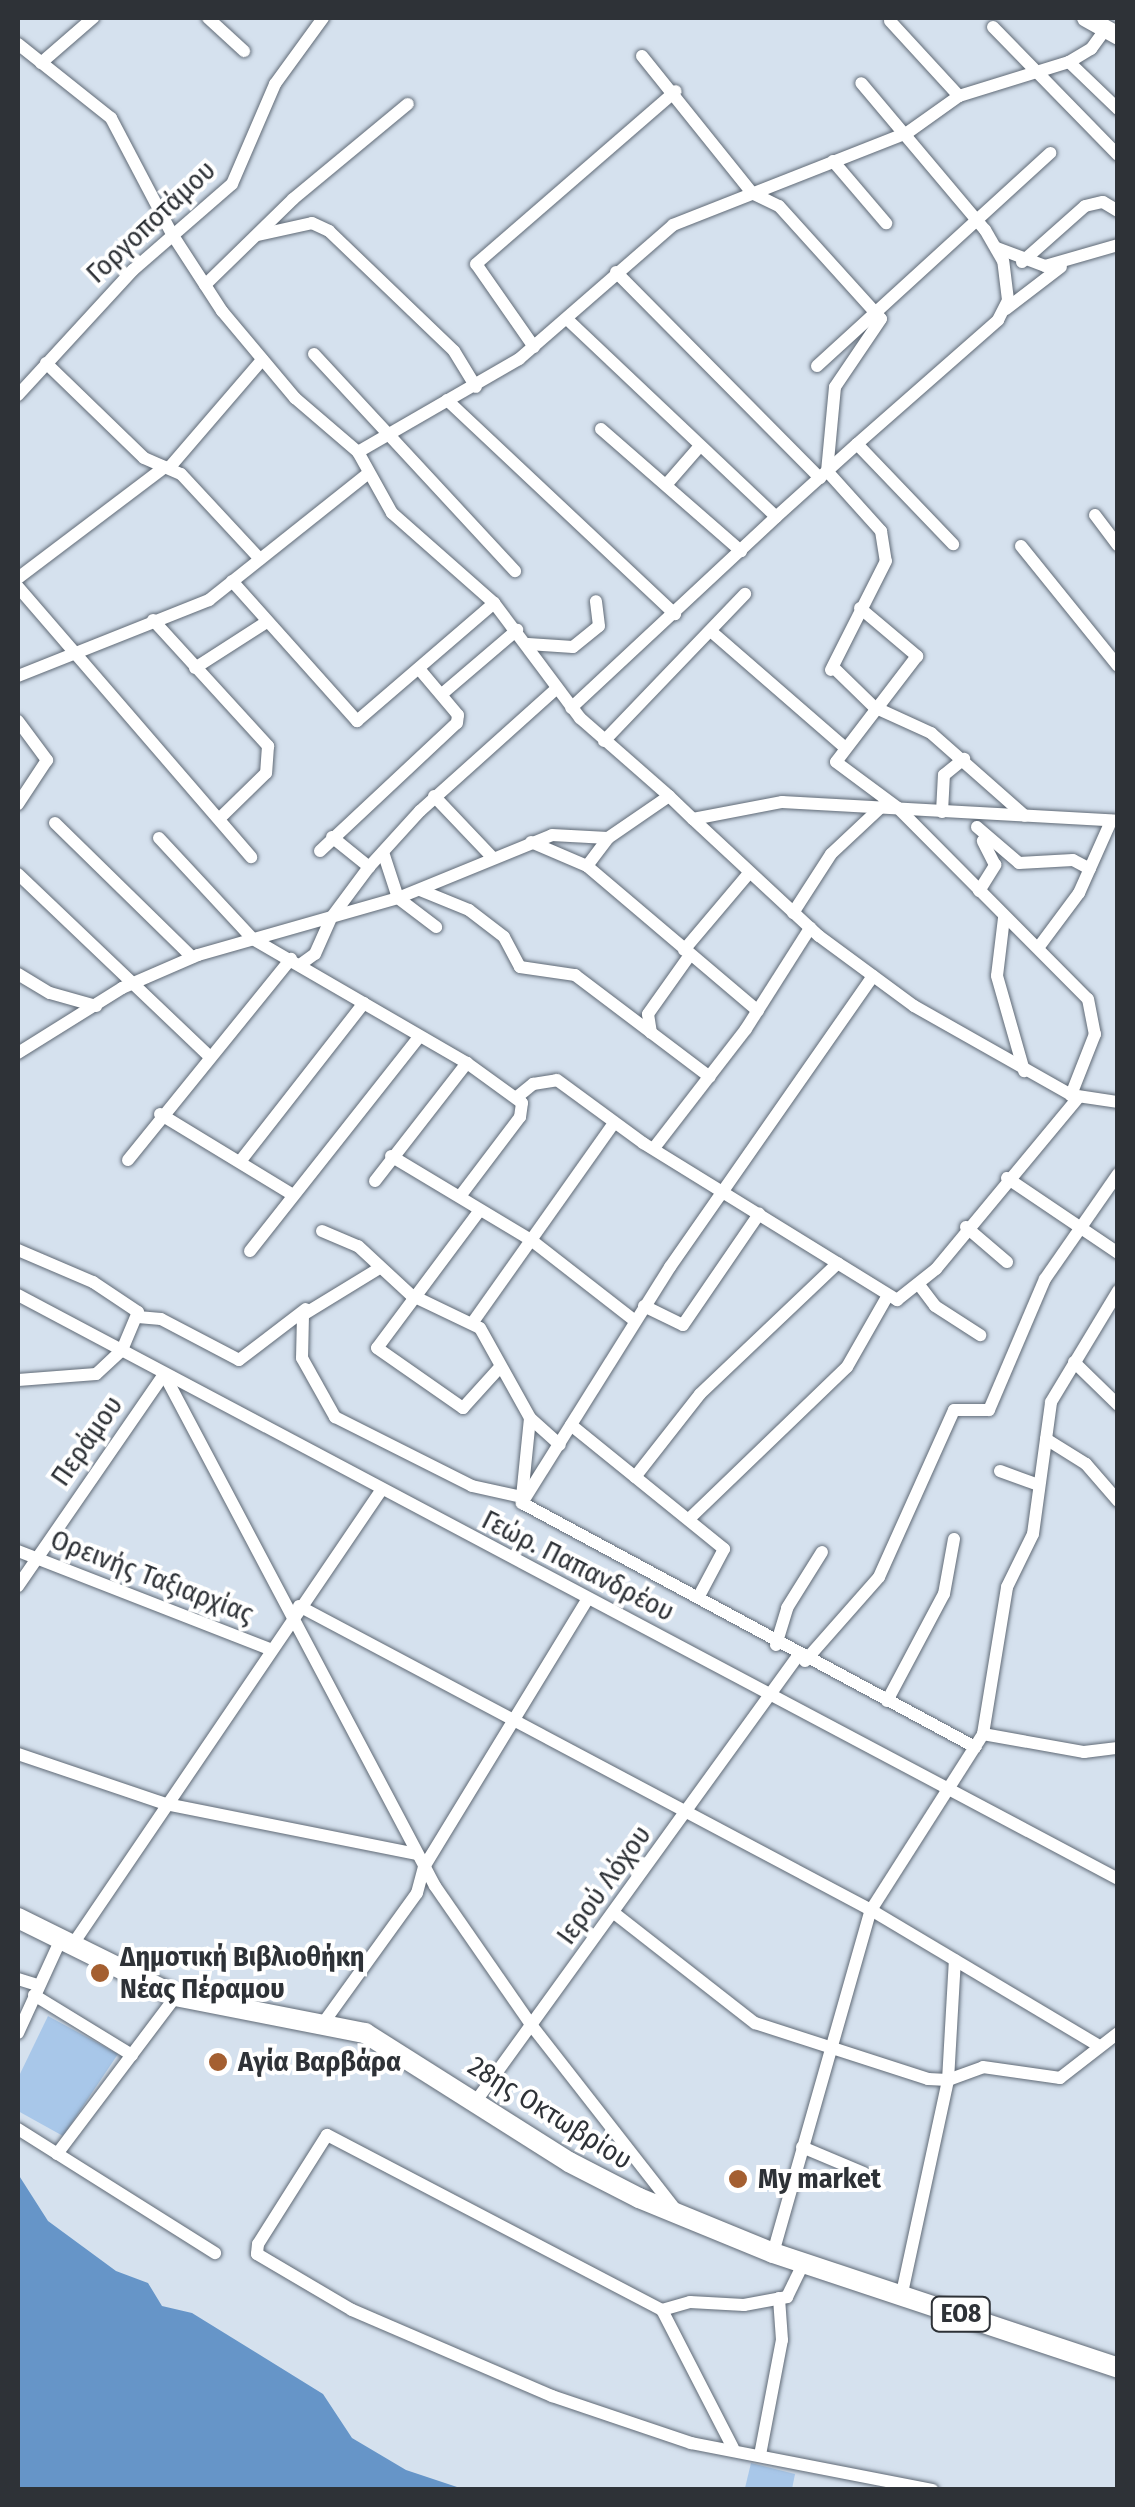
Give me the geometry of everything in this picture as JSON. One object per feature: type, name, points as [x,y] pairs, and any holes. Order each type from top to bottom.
[{"type":"main road","points":[[1086,18],[1112,32]]},
{"type":"main road","name":"28ης Οκτωβρίου","points":[[18,1918],[176,1996],[324,2022],[392,2046],[599,2180],[681,2216],[773,2253],[1118,2368]]},
{"type":"street","points":[[41,63],[93,18]]},
{"type":"street","points":[[208,18],[244,51]]},
{"type":"street","name":"Γοργοποτάμου","points":[[18,395],[172,234],[237,177],[275,84],[323,18]]},
{"type":"street","points":[[890,21],[959,96]]},
{"type":"street","points":[[993,27],[1118,155]]},
{"type":"street","points":[[358,452],[476,387],[534,346],[673,224],[907,133],[959,96],[1070,62],[1112,32]]},
{"type":"street","points":[[18,44],[111,118],[172,234],[262,360],[358,452],[366,475],[401,523],[494,603],[528,644],[571,708],[604,742],[670,796],[793,914],[874,976],[1024,1072],[1075,1096],[1118,1102]]},
{"type":"street","points":[[642,56],[676,91],[752,194],[779,206],[876,311],[879,326],[836,387],[824,474]]},
{"type":"street","points":[[1070,62],[1118,109]]},
{"type":"street","points":[[862,82],[975,216],[997,248],[1008,290],[1006,309]]},
{"type":"street","points":[[534,346],[476,264],[676,91]]},
{"type":"street","points":[[206,286],[258,235],[408,104]]},
{"type":"street","points":[[817,366],[975,216],[1050,153]]},
{"type":"street","points":[[833,161],[886,223]]},
{"type":"street","points":[[1022,262],[1085,206],[1103,202],[1118,211]]},
{"type":"street","points":[[258,235],[312,223],[329,231],[454,351],[476,387]]},
{"type":"street","points":[[571,708],[1006,309],[1068,264],[1118,245]]},
{"type":"street","points":[[997,248],[1022,262],[1068,264]]},
{"type":"street","points":[[616,272],[824,474],[887,545],[886,560],[832,669],[874,706],[912,720],[964,759],[1025,816]]},
{"type":"street","points":[[568,320],[776,517]]},
{"type":"street","points":[[314,354],[515,570]]},
{"type":"street","points":[[18,578],[167,468],[262,360]]},
{"type":"street","points":[[46,363],[144,458],[167,468],[260,559]]},
{"type":"street","points":[[447,400],[675,614]]},
{"type":"street","points":[[602,428],[740,552]]},
{"type":"street","points":[[858,444],[953,544]]},
{"type":"street","points":[[666,485],[699,448]]},
{"type":"street","points":[[18,676],[71,651],[209,600],[366,475]]},
{"type":"street","points":[[1095,515],[1118,546]]},
{"type":"street","points":[[1021,546],[1117,665]]},
{"type":"street","points":[[232,581],[266,624],[357,721],[494,603]]},
{"type":"street","points":[[18,586],[251,857]]},
{"type":"street","points":[[604,742],[712,634],[745,594]]},
{"type":"street","points":[[548,675],[562,650],[599,626],[596,601]]},
{"type":"street","points":[[516,1097],[533,1084],[556,1080],[614,1124],[887,1297],[906,1298],[920,1286],[1075,1096],[1095,1034],[1094,1010],[1038,948],[891,807],[840,766],[836,756],[843,746],[917,656],[860,608]]},
{"type":"street","points":[[153,620],[268,746],[271,758],[266,773],[220,817]]},
{"type":"street","points":[[195,668],[266,624]]},
{"type":"street","points":[[442,694],[517,630]]},
{"type":"street","points":[[712,634],[843,746]]},
{"type":"street","points":[[528,644],[562,650]]},
{"type":"street","points":[[320,851],[456,723],[442,694],[420,670]]},
{"type":"street","points":[[128,1160],[208,1056],[296,961],[316,954],[331,918],[383,852],[434,796],[556,688]]},
{"type":"street","points":[[18,721],[48,760],[18,804]]},
{"type":"street","points":[[942,812],[944,775],[964,759]]},
{"type":"street","points":[[434,796],[492,858]]},
{"type":"street","points":[[586,866],[608,838],[670,796]]},
{"type":"street","points":[[693,819],[768,802],[891,807],[942,812],[978,821],[1025,816],[1114,821],[1090,870],[1038,948]]},
{"type":"street","points":[[793,914],[838,846],[891,807]]},
{"type":"street","points":[[978,821],[996,866],[978,891]]},
{"type":"street","points":[[978,821],[1019,863],[1074,860],[1090,870]]},
{"type":"street","points":[[54,823],[192,957]]},
{"type":"street","points":[[18,1053],[132,982],[192,957],[398,898],[531,842],[565,834],[608,838]]},
{"type":"street","points":[[332,837],[370,867]]},
{"type":"street","points":[[160,838],[253,939],[467,1063],[516,1097],[520,1117],[461,1195]]},
{"type":"street","points":[[531,842],[586,866],[758,1012]]},
{"type":"street","points":[[383,852],[398,898],[436,927]]},
{"type":"street","points":[[18,874],[208,1056]]},
{"type":"street","points":[[651,1033],[648,1014],[687,952],[749,874]]},
{"type":"street","points":[[420,890],[459,908],[504,937],[520,967],[575,975],[710,1077]]},
{"type":"street","points":[[422,917],[459,908]]},
{"type":"street","points":[[1004,918],[997,976],[1024,1072]]},
{"type":"street","points":[[654,1148],[758,1012],[810,928]]},
{"type":"street","points":[[18,974],[50,993],[96,1006]]},
{"type":"street","points":[[522,1497],[560,1445],[644,1306],[721,1191],[874,976]]},
{"type":"street","points":[[242,1159],[364,1003]]},
{"type":"street","points":[[250,1251],[419,1037]]},
{"type":"street","points":[[374,1181],[467,1063]]},
{"type":"street","points":[[160,1114],[242,1159],[293,1195]]},
{"type":"street","points":[[473,1322],[614,1124]]},
{"type":"street","points":[[391,1156],[531,1240],[635,1321]]},
{"type":"street","points":[[1077,1229],[1118,1174]]},
{"type":"street","points":[[1007,1178],[1077,1229],[1118,1253]]},
{"type":"street","points":[[480,1210],[377,1342],[381,1353],[463,1408],[500,1367]]},
{"type":"street","points":[[644,1306],[683,1325],[759,1214]]},
{"type":"street","points":[[966,1228],[1007,1262]]},
{"type":"street","name":"Ιερού Λόχου","points":[[476,2101],[769,1698],[879,1577],[954,1410],[989,1410],[1039,1293],[1077,1229]]},
{"type":"street","points":[[322,1231],[358,1246],[378,1269],[411,1294],[473,1322],[530,1418],[560,1445]]},
{"type":"street","points":[[18,1250],[117,1294],[136,1306],[138,1317],[122,1350],[96,1374],[18,1380]]},
{"type":"street","points":[[636,1477],[700,1394],[838,1263]]},
{"type":"street","points":[[138,1317],[191,1332],[239,1360],[308,1308],[378,1269]]},
{"type":"street","points":[[920,1286],[935,1306],[980,1335]]},
{"type":"street","points":[[773,2253],[871,1910],[983,1734],[1007,1587],[1033,1534],[1035,1484],[1051,1402],[1118,1291]]},
{"type":"street","name":"Γεώρ. Παπανδρέου","points":[[18,1295],[380,1492],[1118,1879]]},
{"type":"street","points":[[688,1519],[848,1367],[887,1297]]},
{"type":"street","points":[[308,1308],[302,1358],[335,1417],[472,1486],[522,1497]]},
{"type":"street","points":[[1074,1362],[1118,1405]]},
{"type":"street","points":[[164,1374],[296,1611],[416,1854],[532,2026],[681,2216]]},
{"type":"street","name":"Περάμου","points":[[18,1586],[164,1374]]},
{"type":"street","points":[[530,1418],[522,1497],[529,1508],[698,1598],[801,1659],[974,1747]]},
{"type":"street","points":[[571,1425],[688,1519],[726,1555],[698,1598]]},
{"type":"street","points":[[1046,1438],[1086,1464],[1118,1501]]},
{"type":"street","points":[[1000,1472],[1035,1484]]},
{"type":"street","points":[[18,2033],[36,1990],[67,1942],[380,1492]]},
{"type":"street","points":[[887,1700],[944,1594],[954,1539]]},
{"type":"street","name":"Ορεινής Ταξιαρχίας","points":[[18,1551],[269,1649]]},
{"type":"street","points":[[776,1645],[787,1608],[822,1552]]},
{"type":"street","points":[[324,2022],[418,1893],[424,1867],[587,1600]]},
{"type":"street","points":[[296,1611],[512,1725],[690,1811],[871,1910],[1098,2046]]},
{"type":"street","points":[[983,1734],[1084,1752],[1118,1748]]},
{"type":"street","points":[[18,1754],[166,1804],[416,1854]]},
{"type":"street","points":[[614,1913],[755,2023],[830,2052],[948,2080],[983,2067],[1060,2078],[1118,2033]]},
{"type":"street","points":[[902,2293],[948,2080],[955,1960]]},
{"type":"street","points":[[18,1980],[132,2054]]},
{"type":"street","points":[[57,2154],[176,1996]]},
{"type":"street","points":[[18,2129],[215,2253]]},
{"type":"street","points":[[734,2448],[662,2310],[326,2135],[256,2254],[352,2310],[552,2396],[691,2442],[932,2490]]},
{"type":"street","points":[[802,2147],[864,2174]]},
{"type":"street","points":[[662,2310],[690,2302],[744,2305],[779,2298],[799,2282],[804,2262]]},
{"type":"street","points":[[760,2455],[782,2340],[779,2298]]},
{"type":"shaded area","points":[[48,2016],[118,2054],[63,2136],[18,2111],[18,2078]]},
{"type":"shaded area","points":[[18,2174],[48,2221],[116,2271],[148,2283],[162,2306],[192,2313],[323,2394],[352,2438],[406,2470],[463,2489],[18,2489]]},
{"type":"shaded area","points":[[751,2463],[795,2474],[792,2489],[745,2488]]},
{"type":"place","name":"Δημοτική Βιβλιοθήκη Νέας Πέραμου","points":[[100,1973]]},
{"type":"place","name":"Αγία Βαρβάρα","points":[[218,2062]]},
{"type":"place","name":"My market","points":[[738,2179]]}]
